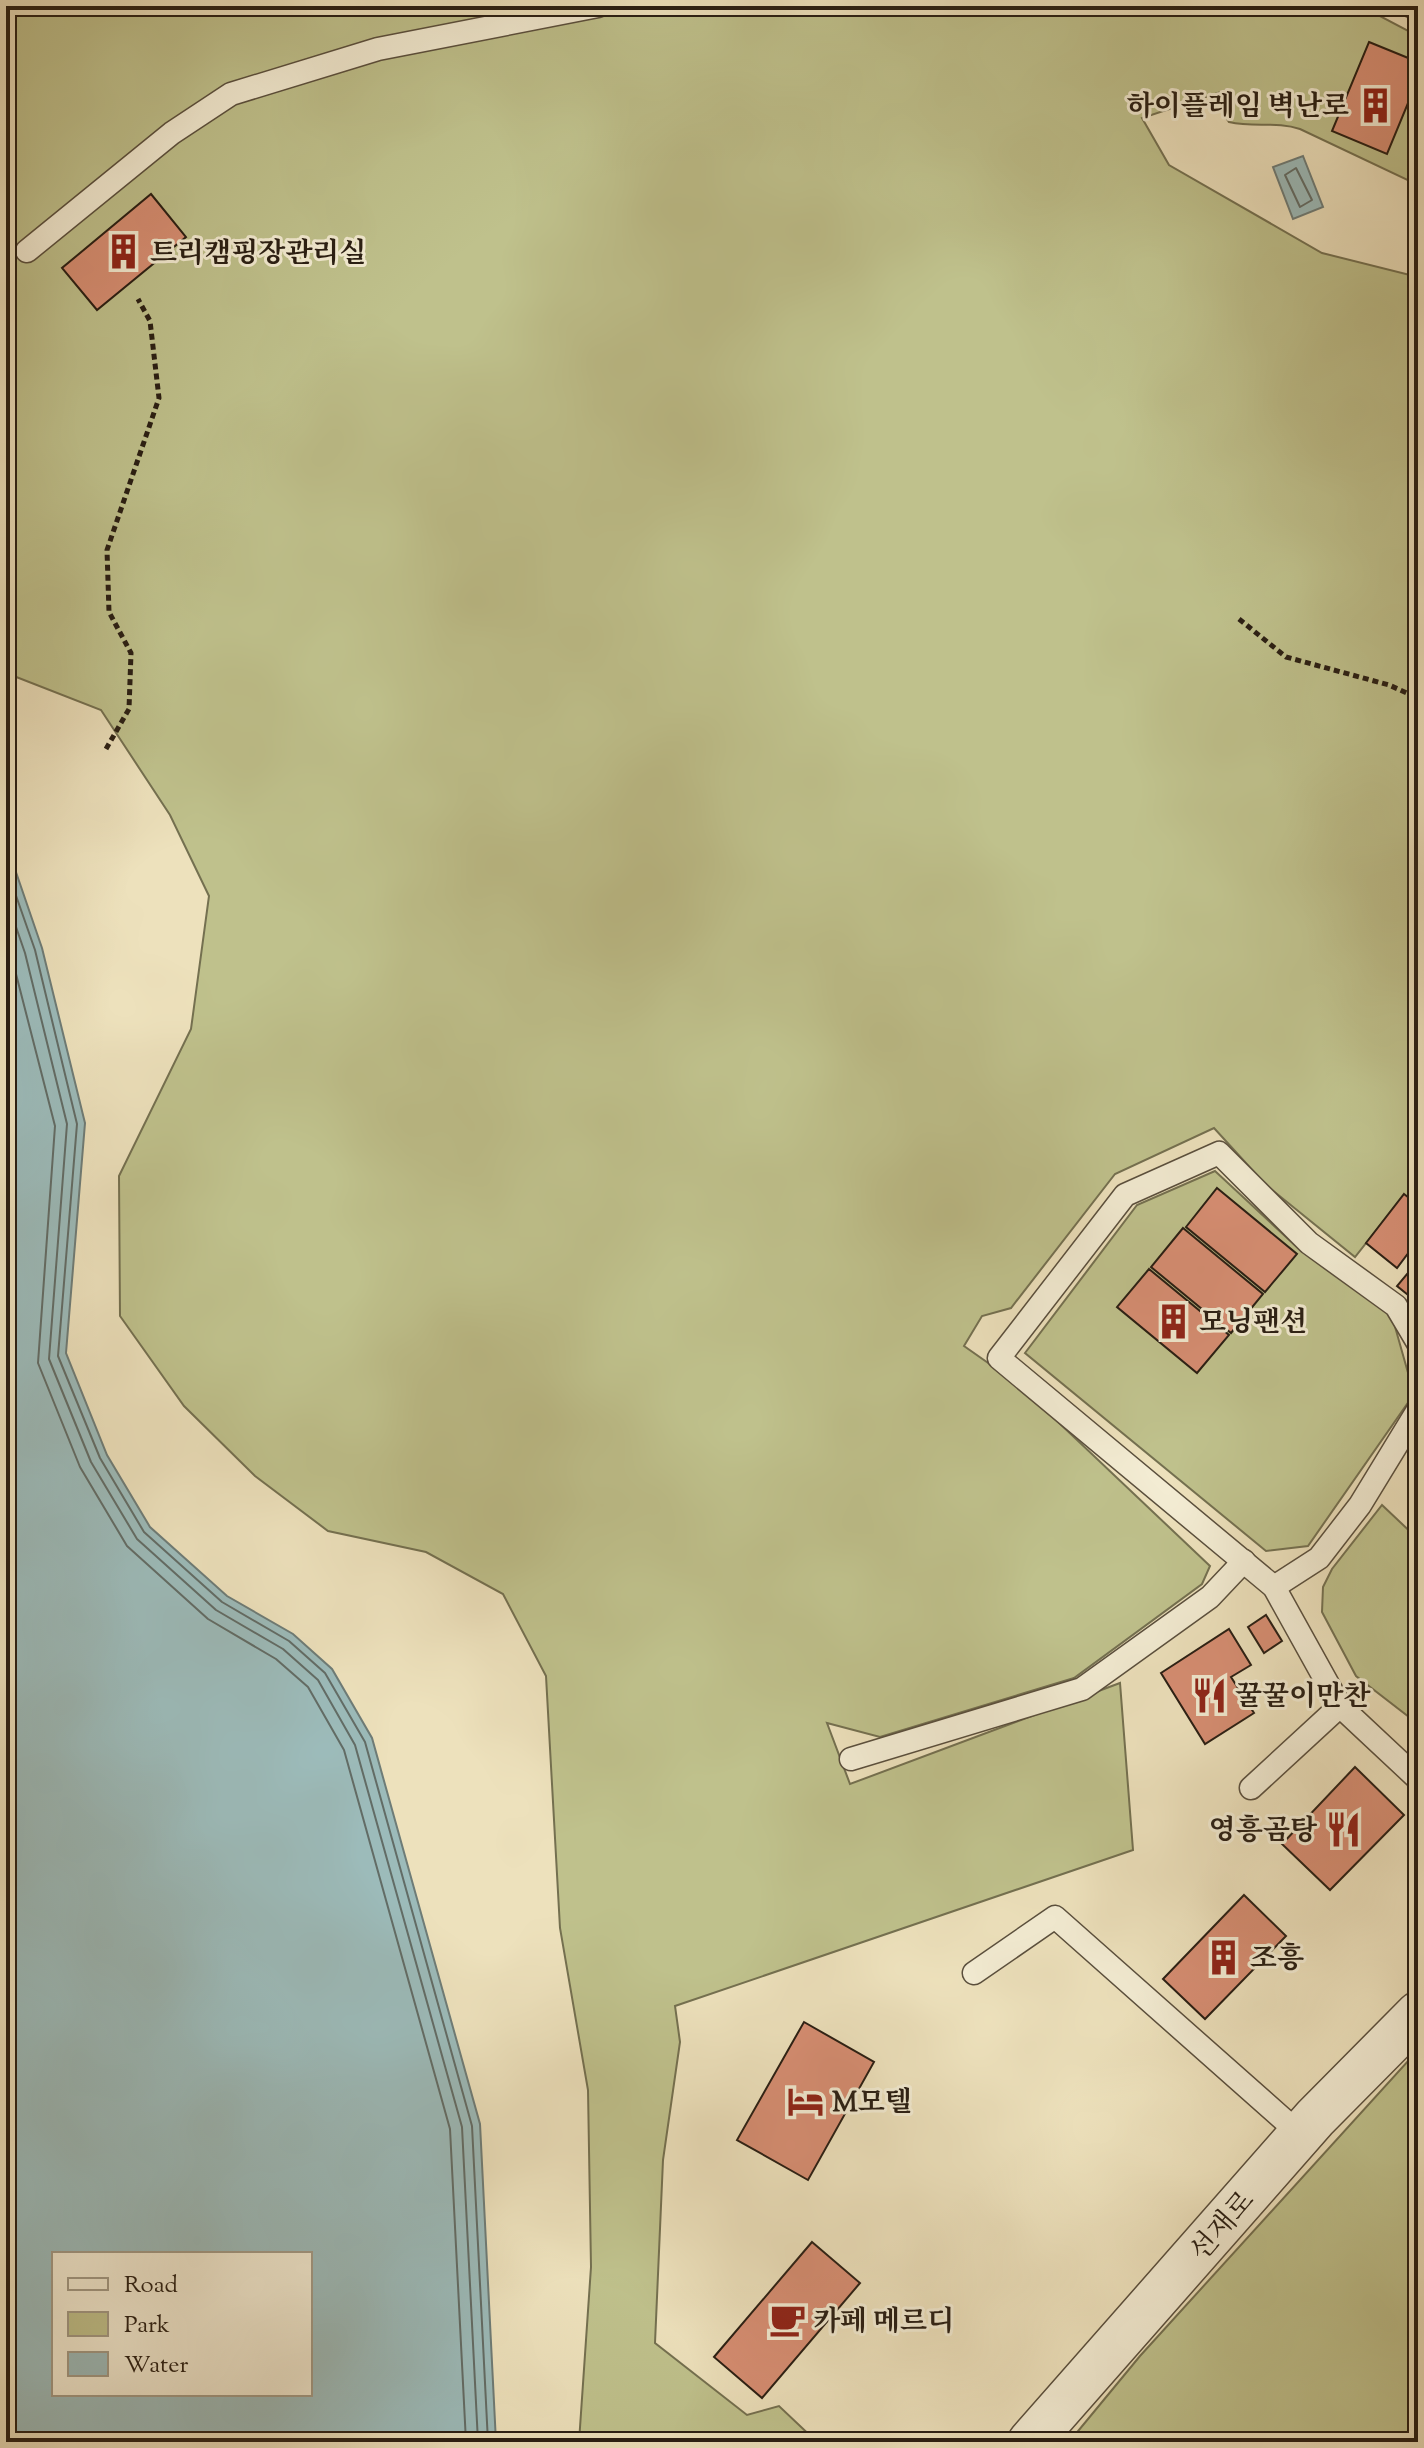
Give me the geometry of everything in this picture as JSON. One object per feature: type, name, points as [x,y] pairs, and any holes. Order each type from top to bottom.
[{"type":"street","name":"선재로","points":[[1030,2442],[1301,2135],[1418,2014]]},
{"type":"lane","points":[[27,251],[172,133],[231,94],[378,49],[598,6]]},
{"type":"lane","points":[[1411,6],[1418,9]]},
{"type":"lane","points":[[1418,1343],[1396,1306],[1309,1243],[1219,1153],[1125,1195],[999,1358],[1274,1587],[1340,1706],[1418,1779]]},
{"type":"lane","points":[[1274,1587],[1319,1558],[1360,1505],[1418,1410]]},
{"type":"lane","points":[[851,1759],[1082,1689],[1210,1597],[1244,1561]]},
{"type":"lane","points":[[1251,1788],[1340,1706]]},
{"type":"lane","points":[[974,1973],[1055,1917],[1301,2135]]},
{"type":"path","points":[[106,749],[129,709],[131,653],[109,612],[107,550],[159,398],[150,321],[138,299]]},
{"type":"path","points":[[1239,619],[1286,657],[1389,685],[1418,698]]},
{"type":"green space","points":[[6,6],[1361,6],[1418,36],[1418,185],[1300,129],[1229,122],[1221,110],[1224,91],[1142,118],[1169,165],[1322,253],[1418,277],[1418,1205],[1404,1195],[1355,1257],[1266,1185],[1214,1128],[1115,1174],[1011,1308],[982,1316],[964,1346],[1018,1384],[1210,1566],[1202,1584],[1074,1678],[880,1737],[827,1723],[850,1784],[1120,1683],[1133,1850],[675,2006],[680,2042],[663,2160],[655,2343],[747,2415],[779,2406],[817,2442],[579,2442],[591,2267],[588,2090],[560,1928],[546,1676],[503,1594],[426,1552],[328,1531],[255,1476],[184,1406],[120,1316],[119,1176],[191,1029],[209,896],[170,815],[101,710],[6,673]]},
{"type":"green space","points":[[1215,1171],[1299,1249],[1392,1316],[1414,1394],[1308,1546],[1266,1551],[1025,1353],[1137,1205]]},
{"type":"green space","points":[[1382,1505],[1418,1539],[1418,1724],[1356,1676],[1322,1612],[1323,1587],[1332,1569]]},
{"type":"green space","points":[[1418,2050],[1418,2442],[1069,2442],[1140,2356]]},
{"type":"water","points":[[1303,156],[1323,207],[1293,219],[1273,167]]},
{"type":"water","points":[[6,843],[42,948],[85,1123],[66,1353],[107,1455],[150,1527],[227,1596],[293,1634],[332,1669],[372,1738],[480,2124],[496,2442],[6,2442]]},
{"type":"building","name":"하이플레임 벽난로","points":[[1369,42],[1418,62],[1418,79],[1387,154],[1332,131]]},
{"type":"building","name":"트리캠핑장관리실","points":[[151,194],[186,237],[97,310],[62,268]]},
{"type":"building","points":[[1217,1188],[1297,1254],[1265,1292],[1186,1227]]},
{"type":"building","points":[[1404,1194],[1418,1205],[1418,1240],[1397,1268],[1366,1243]]},
{"type":"building","points":[[1183,1228],[1263,1294],[1231,1333],[1151,1267]]},
{"type":"building","points":[[1418,1261],[1418,1303],[1397,1286]]},
{"type":"building","name":"모닝팬션","points":[[1149,1269],[1229,1335],[1197,1373],[1117,1307]]},
{"type":"building","points":[[1266,1615],[1282,1641],[1264,1653],[1248,1627]]},
{"type":"building","name":"꿀꿀이만찬","points":[[1229,1629],[1251,1665],[1231,1677],[1254,1713],[1205,1744],[1161,1673]]},
{"type":"building","name":"영흥곰탕","points":[[1355,1767],[1404,1815],[1330,1890],[1282,1844]]},
{"type":"building","name":"조흥","points":[[1244,1895],[1286,1936],[1205,2019],[1163,1979]]},
{"type":"building","name":"M모텔","points":[[804,2022],[874,2062],[808,2180],[737,2140]]},
{"type":"building","name":"카페 메르디","points":[[812,2242],[860,2283],[762,2398],[714,2357]]},
{"type":"place","name":"하이플레임 벽난로","points":[[1375,105]]},
{"type":"place","name":"트리캠핑장관리실","points":[[124,252]]},
{"type":"place","name":"모닝팬션","points":[[1173,1321]]},
{"type":"place","name":"꿀꿀이만찬","points":[[1209,1695]]},
{"type":"place","name":"영흥곰탕","points":[[1343,1829]]},
{"type":"place","name":"조흥","points":[[1224,1957]]},
{"type":"place","name":"M모텔","points":[[806,2101]]},
{"type":"place","name":"카페 메르디","points":[[787,2320]]}]
